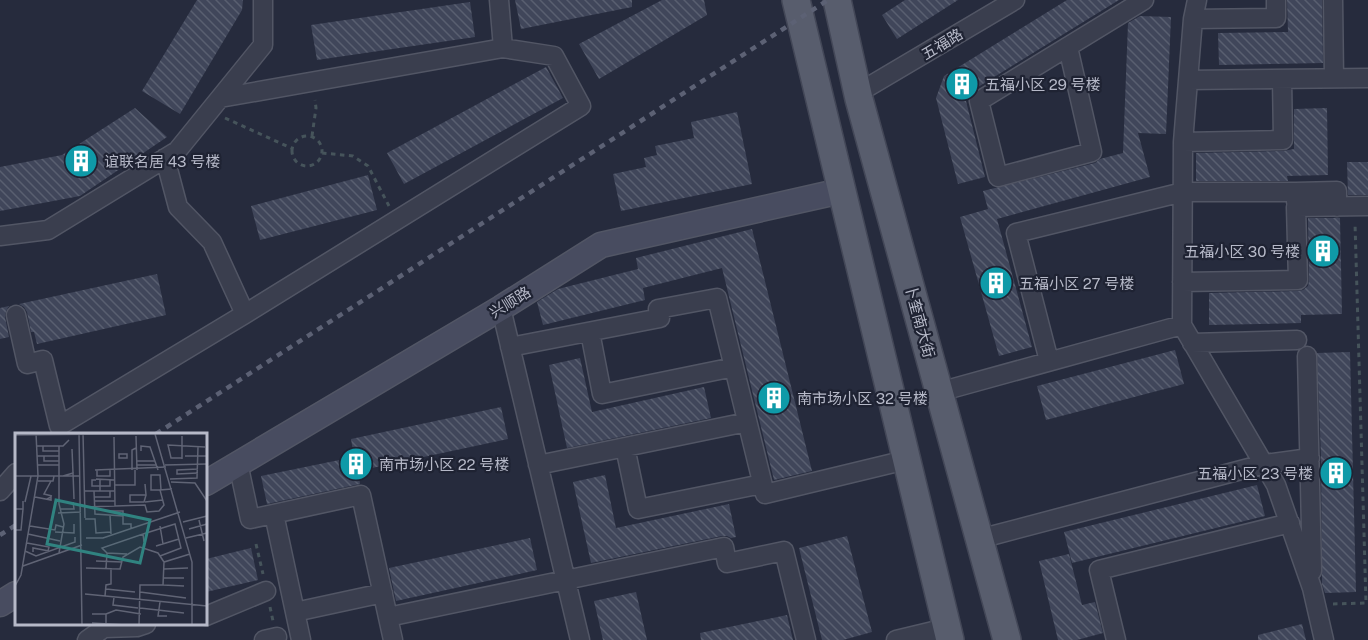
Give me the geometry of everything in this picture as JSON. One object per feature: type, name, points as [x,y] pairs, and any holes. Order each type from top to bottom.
[{"type":"main road","points":[[795,0],[948,634]]},
{"type":"main road","name":"卜奎南大街","points":[[837,0],[859,99],[1007,640]]},
{"type":"street","points":[[0,236],[48,230],[177,151],[263,45],[263,0]]},
{"type":"street","points":[[499,0],[503,48]]},
{"type":"street","name":"五福路","points":[[868,87],[1015,0]]},
{"type":"street","points":[[1068,47],[1092,152],[998,177],[979,101],[1144,0]]},
{"type":"street","points":[[1197,0],[1193,19],[1183,142],[1182,325],[1276,485],[1314,596],[1324,640]]},
{"type":"street","points":[[1193,19],[1276,18],[1276,0]]},
{"type":"street","points":[[1333,0],[1334,78]]},
{"type":"street","points":[[16,315],[27,364],[43,360],[55,430],[581,106],[554,56],[503,48],[311,82],[215,104]]},
{"type":"street","points":[[1188,80],[1368,78]]},
{"type":"street","points":[[1183,142],[1283,140],[1282,79]]},
{"type":"street","points":[[165,158],[178,207],[212,242],[245,314]]},
{"type":"street","name":"兴顺路","points":[[207,482],[501,308],[601,245],[841,190]]},
{"type":"street","points":[[1049,361],[1016,233],[1183,192],[1353,206]]},
{"type":"street","points":[[1182,282],[1298,280],[1296,200]]},
{"type":"street","points":[[510,347],[660,318],[658,309],[717,298],[765,494],[906,460]]},
{"type":"street","points":[[501,308],[580,640]]},
{"type":"street","points":[[939,392],[1182,325]]},
{"type":"street","points":[[590,332],[602,394],[734,367]]},
{"type":"street","points":[[1192,343],[1297,340]]},
{"type":"street","points":[[1308,356],[1314,596]]},
{"type":"street","points":[[538,465],[747,422]]},
{"type":"street","points":[[625,447],[638,509],[762,484]]},
{"type":"street","points":[[979,539],[1264,464],[1310,458]]},
{"type":"street","points":[[238,464],[250,519],[362,495],[393,640]]},
{"type":"street","points":[[0,491],[15,474]]},
{"type":"street","points":[[274,514],[301,640]]},
{"type":"street","points":[[1116,640],[1099,570],[1290,523]]},
{"type":"street","points":[[388,616],[724,547],[727,563],[784,551],[806,640]]},
{"type":"street","points":[[207,616],[266,591]]},
{"type":"street","points":[[295,612],[383,593]]},
{"type":"street","points":[[0,604],[15,595]]},
{"type":"street","points":[[87,640],[104,628],[143,625]]},
{"type":"street","points":[[896,640],[948,634]]},
{"type":"path","points":[[311,82],[316,108],[312,136]]},
{"type":"path","points":[[215,104],[291,148]]},
{"type":"path","points":[[301,136],[312,136],[320,143],[321,158],[314,165],[304,166],[295,162],[291,148],[301,136]]},
{"type":"path","points":[[322,153],[353,156],[368,166],[396,221]]},
{"type":"path","points":[[1314,596],[1366,603],[1353,206]]},
{"type":"building","points":[[197,0],[243,0],[242,10],[180,114],[142,91]]},
{"type":"building","points":[[515,0],[632,0],[632,7],[521,29]]},
{"type":"building","points":[[662,0],[704,0],[707,15],[599,79],[579,44]]},
{"type":"building","points":[[905,0],[958,0],[897,39],[882,15]]},
{"type":"building","name":"五福小区 29 号楼","points":[[1067,0],[1119,0],[970,92],[966,101],[985,177],[958,184],[936,98],[944,76]]},
{"type":"building","points":[[1287,0],[1322,0],[1323,63],[1219,65],[1218,33],[1288,32]]},
{"type":"building","points":[[470,2],[475,37],[317,60],[311,25]]},
{"type":"building","name":"五福小区 27 号楼","points":[[1140,16],[1171,17],[1166,134],[1138,133],[1150,177],[997,219],[1032,347],[999,356],[960,217],[988,209],[983,191],[1095,163],[1100,159],[1123,153],[1128,23]]},
{"type":"building","points":[[546,67],[563,98],[404,184],[387,153]]},
{"type":"building","name":"谊联名居 43 号楼","points":[[135,108],[167,137],[80,196],[0,211],[0,167],[62,155]]},
{"type":"building","points":[[1327,108],[1328,175],[1287,176],[1288,181],[1196,181],[1196,153],[1294,149],[1294,109]]},
{"type":"building","points":[[737,112],[752,184],[621,211],[613,174],[646,167],[644,158],[657,155],[655,146],[694,138],[691,122]]},
{"type":"building","points":[[1347,162],[1368,162],[1368,195],[1348,195]]},
{"type":"building","points":[[368,175],[377,210],[260,240],[251,206]]},
{"type":"building","name":"五福小区 30 号楼","points":[[1308,218],[1340,218],[1342,314],[1301,315],[1301,323],[1209,325],[1209,293],[1298,291],[1308,286]]},
{"type":"building","name":"南市场小区 32 号楼","points":[[752,229],[812,471],[774,480],[722,268],[643,288],[645,300],[543,325],[537,302],[558,289],[638,269],[636,258]]},
{"type":"building","points":[[157,274],[166,315],[37,344],[34,332],[31,332],[27,312],[19,304]]},
{"type":"building","points":[[9,306],[5,317],[9,337],[0,339],[0,308]]},
{"type":"building","points":[[1175,350],[1184,384],[1046,420],[1037,386]]},
{"type":"building","name":"五福小区 23 号楼","points":[[1350,352],[1356,592],[1325,593],[1322,584],[1317,353]]},
{"type":"building","points":[[580,358],[592,412],[704,387],[711,418],[567,448],[549,365]]},
{"type":"building","name":"南市场小区 22 号楼","points":[[501,407],[508,439],[358,471],[360,484],[267,504],[261,476],[354,457],[351,439]]},
{"type":"building","points":[[605,475],[616,528],[729,504],[736,537],[722,536],[591,563],[573,482]]},
{"type":"building","points":[[1257,485],[1265,516],[1072,563],[1064,532]]},
{"type":"building","points":[[847,536],[872,632],[843,640],[822,640],[799,548]]},
{"type":"building","points":[[530,538],[537,570],[396,601],[389,568]]},
{"type":"building","points":[[251,548],[258,580],[207,592],[207,559]]},
{"type":"building","points":[[1069,554],[1082,605],[1095,602],[1103,633],[1077,640],[1058,640],[1039,561]]},
{"type":"building","points":[[636,592],[647,640],[603,640],[594,601]]},
{"type":"building","points":[[787,615],[793,640],[701,640],[700,633]]},
{"type":"building","points":[[1302,624],[1306,640],[1258,640],[1258,635]]},
{"type":"railway","points":[[158,433],[828,0]]},
{"type":"railway","points":[[0,535],[15,526]]},
{"type":"place","name":"五福小区 29 号楼","points":[[962,84]]},
{"type":"place","name":"谊联名居 43 号楼","points":[[81,161]]},
{"type":"place","name":"五福小区 30 号楼","points":[[1323,251]]},
{"type":"place","name":"五福小区 27 号楼","points":[[996,283]]},
{"type":"place","name":"南市场小区 32 号楼","points":[[774,398]]},
{"type":"place","name":"南市场小区 22 号楼","points":[[356,464]]},
{"type":"place","name":"五福小区 23 号楼","points":[[1336,473]]}]
